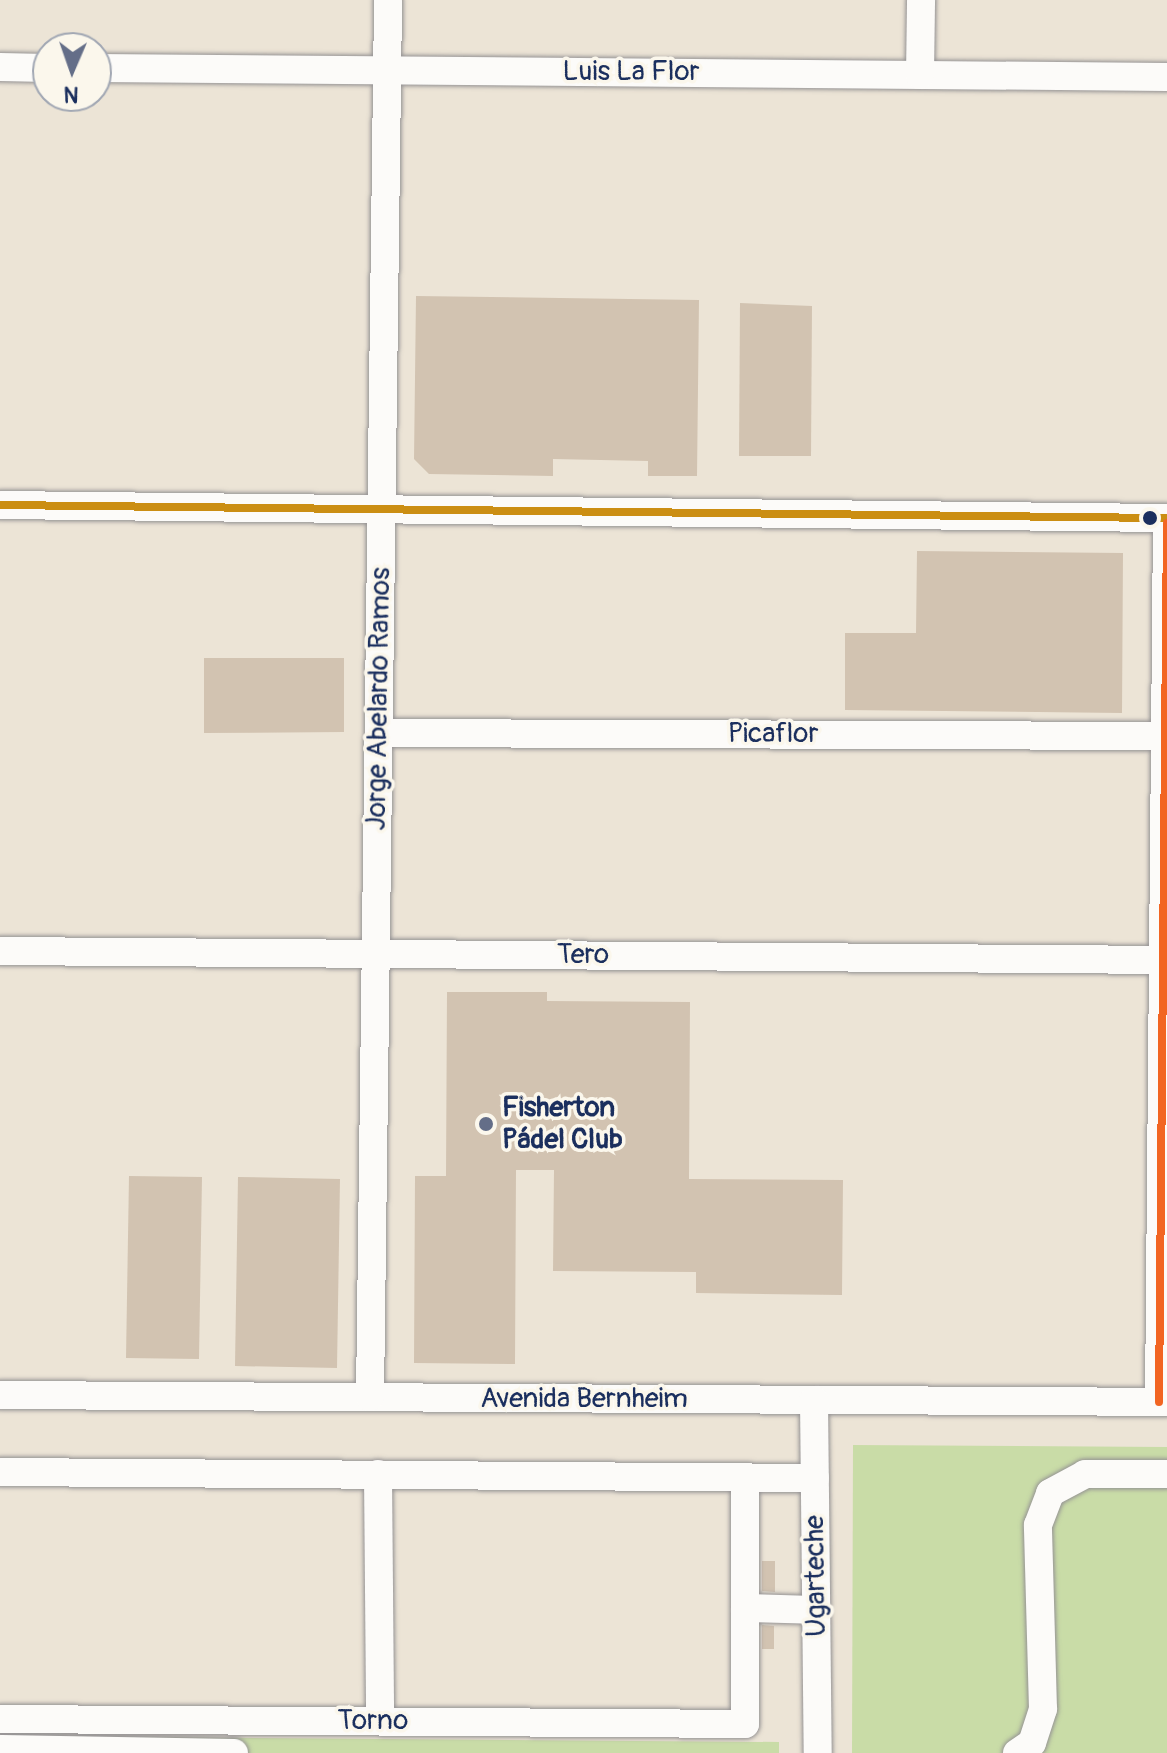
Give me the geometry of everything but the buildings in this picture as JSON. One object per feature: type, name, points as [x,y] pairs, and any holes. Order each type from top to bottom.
[{"type":"street","name":"Jorge Abelardo Ramos","points":[[370,1397],[388,0]]},
{"type":"street","points":[[920,75],[921,0]]},
{"type":"street","points":[[0,67],[32,68]]},
{"type":"street","name":"Luis La Flor","points":[[112,68],[1167,77]]},
{"type":"street","points":[[0,505],[1167,521],[1163,1402]]},
{"type":"street","name":"Picaflor","points":[[379,733],[1166,736]]},
{"type":"street","name":"Tero","points":[[0,951],[1165,960]]},
{"type":"street","name":"Avenida Bernheim","points":[[0,1395],[1163,1402]]},
{"type":"street","name":"Ugarteche","points":[[814,1400],[818,1753]]},
{"type":"street","points":[[0,1472],[815,1478]]},
{"type":"street","points":[[378,1474],[380,1721]]},
{"type":"street","points":[[1017,1753],[1032,1743],[1043,1709],[1038,1525],[1050,1493],[1085,1474],[1167,1474]]},
{"type":"street","points":[[745,1477],[745,1608],[816,1610]]},
{"type":"street","name":"Torno","points":[[0,1719],[745,1724],[745,1608]]},
{"type":"street","points":[[0,1749],[234,1753]]},
{"type":"green space","points":[[853,1445],[1167,1447],[1167,1753],[852,1753]]},
{"type":"green space","points":[[0,1736],[779,1742],[779,1753],[0,1753]]},
{"type":"transit line","points":[[0,505],[1167,518]]},
{"type":"transit line","points":[[1159,1402],[1167,523]]},
{"type":"place","name":"Fisherton Pádel Club","points":[[486,1124]]}]
